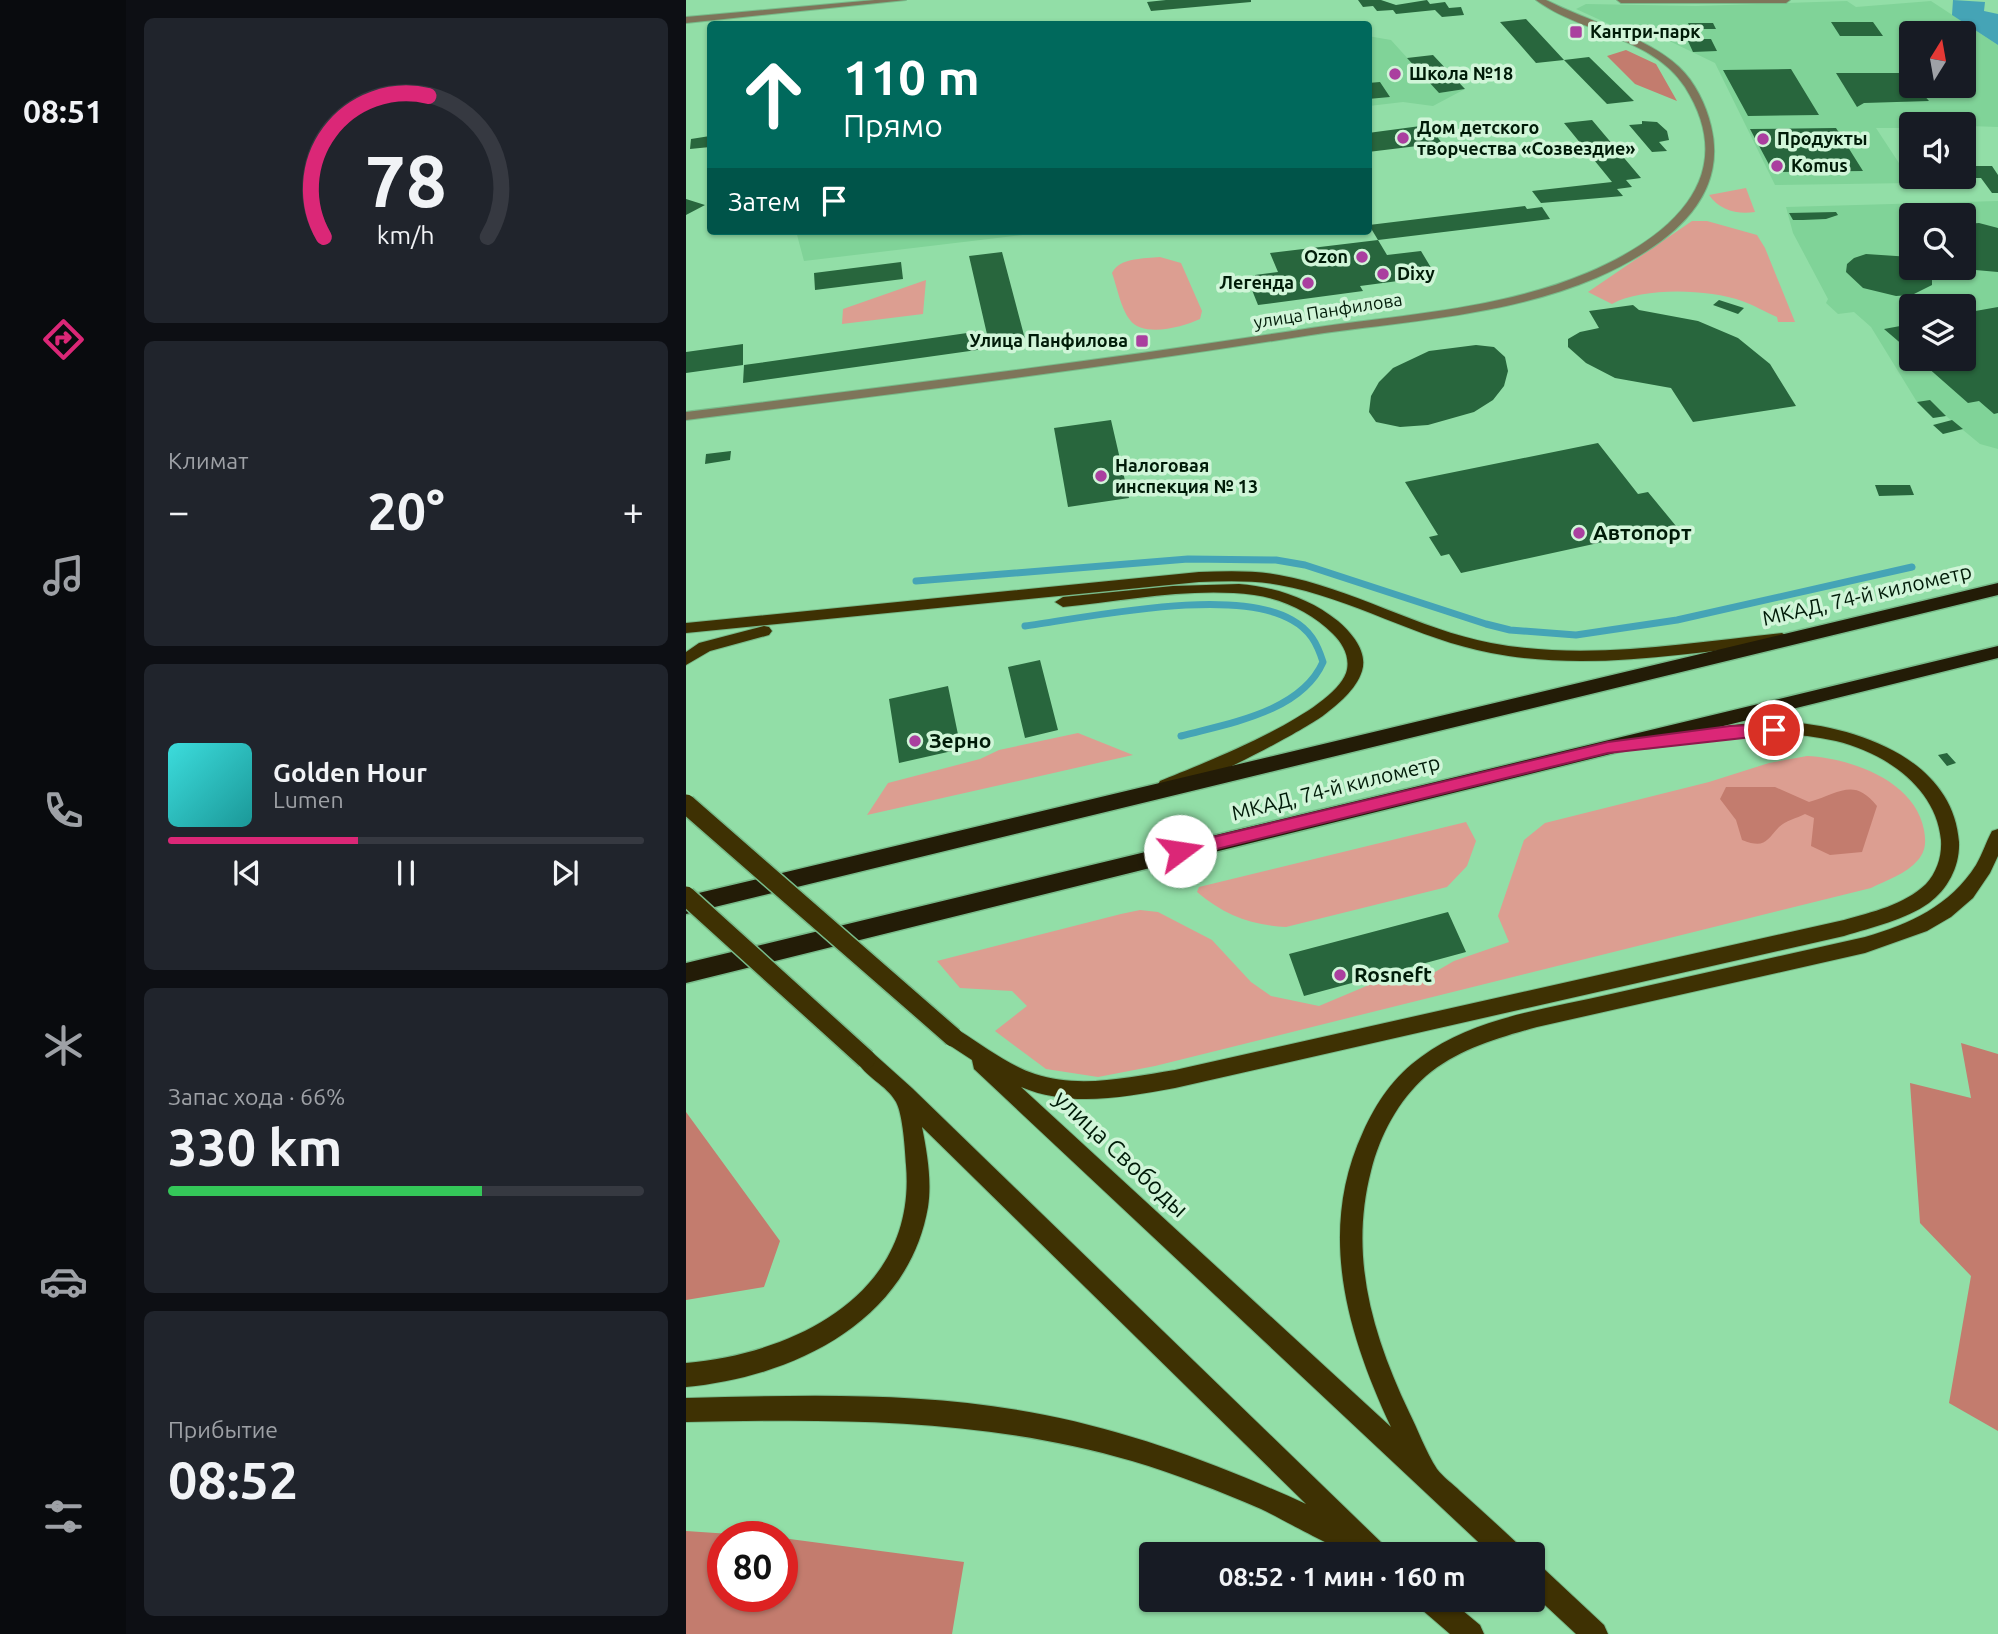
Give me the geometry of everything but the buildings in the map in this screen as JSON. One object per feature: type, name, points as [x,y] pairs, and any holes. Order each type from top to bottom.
[{"type":"highway","name":"МКАД, 74-й километр","points":[[686,905],[1998,590]]},
{"type":"highway","name":"МКАД, 74-й километр","points":[[686,973],[1998,652]]},
{"type":"main road","points":[[686,628],[1199,577],[1243,576],[1278,580],[1315,590],[1404,624],[1492,649],[1608,654],[1799,636]]},
{"type":"main road","points":[[686,660],[705,647],[740,635],[786,627],[1240,589],[1272,593],[1299,603],[1322,616],[1352,646],[1355,661],[1352,678],[1324,705],[1287,729],[1234,756],[1145,795]]},
{"type":"main road","points":[[953,1037],[1018,1077],[1054,1087],[1115,1089],[1189,1076],[1844,928],[1892,914],[1924,895],[1943,877],[1950,854],[1950,829],[1940,803],[1922,780],[1900,761],[1873,746],[1836,735],[1796,729],[1730,732],[1608,748]]},
{"type":"main road","name":"улица Свободы","points":[[686,804],[953,1037],[1497,1542]]},
{"type":"main road","points":[[1428,1477],[1376,1370],[1354,1302],[1348,1241],[1360,1167],[1373,1130],[1400,1089],[1429,1062],[1478,1037],[1558,1015],[1856,947],[1908,932],[1949,911],[1974,887],[1998,836]]},
{"type":"main road","points":[[686,896],[905,1095],[1362,1542]]},
{"type":"main road","points":[[686,1375],[735,1370],[765,1362],[810,1342],[844,1320],[885,1280],[909,1234],[917,1208],[916,1155],[905,1095]]},
{"type":"main road","points":[[686,1410],[890,1410],[998,1419],[1058,1430],[1196,1469],[1288,1507],[1354,1542]]},
{"type":"main road","points":[[1545,1587],[1595,1634]]},
{"type":"main road","points":[[1444,1612],[1471,1634]]},
{"type":"street","points":[[686,20],[902,0]]},
{"type":"street","name":"улица Панфилова","points":[[686,416],[1060,369],[1243,342],[1541,293],[1595,274],[1673,224],[1692,207],[1712,156],[1703,110],[1674,67],[1540,0]]},
{"type":"street","points":[[1621,0],[1786,0]]},
{"type":"shaded area","points":[[1847,1],[1856,7],[1931,1],[1961,21],[1899,21],[1899,98],[1976,98],[1976,31],[1998,45],[1998,127],[1976,126],[1976,112],[1899,112],[1899,128],[1876,128],[1899,163],[1899,183],[1775,185],[1715,63],[1636,25],[1620,29],[1576,9],[1586,4],[1696,6]]},
{"type":"shaded area","name":"Школа №18","points":[[1372,37],[1391,40],[1439,93],[1465,89],[1433,106],[1403,102],[1372,106]]},
{"type":"shaded area","points":[[1626,50],[1656,64],[1677,101],[1635,84],[1607,56]]},
{"type":"shaded area","points":[[1746,188],[1755,212],[1729,210],[1709,195]]},
{"type":"shaded area","points":[[1998,201],[1998,449],[1980,444],[1946,416],[1933,418],[1917,402],[1871,327],[1854,312],[1838,314],[1826,303],[1828,299],[1793,233],[1786,207],[1899,204],[1899,280],[1976,280],[1976,203],[1927,203]]},
{"type":"shaded area","points":[[1692,221],[1707,221],[1757,235],[1765,248],[1795,322],[1778,322],[1777,317],[1746,303],[1712,294],[1658,292],[1625,298],[1612,304],[1588,292]]},
{"type":"shaded area","points":[[797,235],[1023,235],[804,261]]},
{"type":"shaded area","points":[[1160,257],[1181,263],[1202,311],[1200,319],[1174,328],[1153,330],[1144,329],[1130,320],[1112,273],[1126,261]]},
{"type":"shaded area","points":[[926,280],[923,314],[842,324],[843,309]]},
{"type":"shaded area","points":[[1078,733],[1133,755],[867,815],[888,783],[980,759],[999,750]]},
{"type":"shaded area","points":[[1807,756],[1842,761],[1860,767],[1894,785],[1908,798],[1918,813],[1924,830],[1925,846],[1918,860],[1902,873],[1871,888],[1155,1066],[1098,1077],[1046,1069],[995,1031],[1027,1006],[1012,991],[960,988],[937,961],[1121,914],[1140,910],[1158,912],[1212,940],[1251,982],[1271,996],[1319,1006],[1376,982],[1421,980],[1454,961],[1509,942],[1498,916],[1524,840],[1545,823],[1709,782],[1769,763]]},
{"type":"shaded area","points":[[1726,787],[1775,787],[1809,802],[1838,792],[1854,790],[1869,797],[1877,806],[1862,852],[1830,855],[1811,846],[1814,818],[1805,814],[1782,825],[1768,840],[1760,844],[1742,840],[1736,820],[1720,799]]},
{"type":"shaded area","points":[[1466,822],[1476,841],[1467,866],[1447,887],[1286,927],[1261,924],[1238,917],[1217,907],[1197,892],[1199,887]]},
{"type":"shaded area","points":[[1961,1043],[1998,1054],[1998,1431],[1949,1403],[1971,1276],[1920,1223],[1910,1083],[1971,1098]]},
{"type":"shaded area","points":[[686,1112],[780,1241],[764,1287],[686,1300]]},
{"type":"shaded area","points":[[686,1531],[707,1532],[707,1612],[798,1612],[798,1540],[964,1562],[952,1634],[686,1634]]},
{"type":"water","points":[[1953,0],[1985,2],[1984,11],[1998,14],[1998,45],[1976,31],[1976,21],[1961,21],[1952,15]]},
{"type":"waterway","points":[[916,581],[1188,559],[1276,560],[1305,565],[1486,624],[1510,630],[1576,635],[1677,620],[1912,567]]},
{"type":"waterway","points":[[1025,626],[1162,607],[1235,605],[1267,610],[1292,620],[1308,633],[1323,662],[1313,679],[1298,693],[1262,713],[1181,736]]},
{"type":"place","name":"Кантри-парк","points":[[1576,32]]},
{"type":"place","name":"Школа №18","points":[[1395,74]]},
{"type":"place","name":"Дом детского творчества «Созвездие»","points":[[1403,138]]},
{"type":"place","name":"Продукты","points":[[1763,139]]},
{"type":"place","name":"Komus","points":[[1777,166]]},
{"type":"place","name":"Ozon","points":[[1362,257]]},
{"type":"place","name":"Dixy","points":[[1383,274]]},
{"type":"place","name":"Легенда","points":[[1308,283]]},
{"type":"place","name":"Улица Панфилова","points":[[1142,341]]},
{"type":"place","name":"Налоговая инспекция № 13","points":[[1101,476]]},
{"type":"place","name":"Автопорт","points":[[1579,533]]},
{"type":"place","name":"Зерно","points":[[915,741]]},
{"type":"place","name":"Rosneft","points":[[1340,975]]},
{"type":"route","points":[[1180,851],[1608,748],[1730,732],[1774,730]]}]
